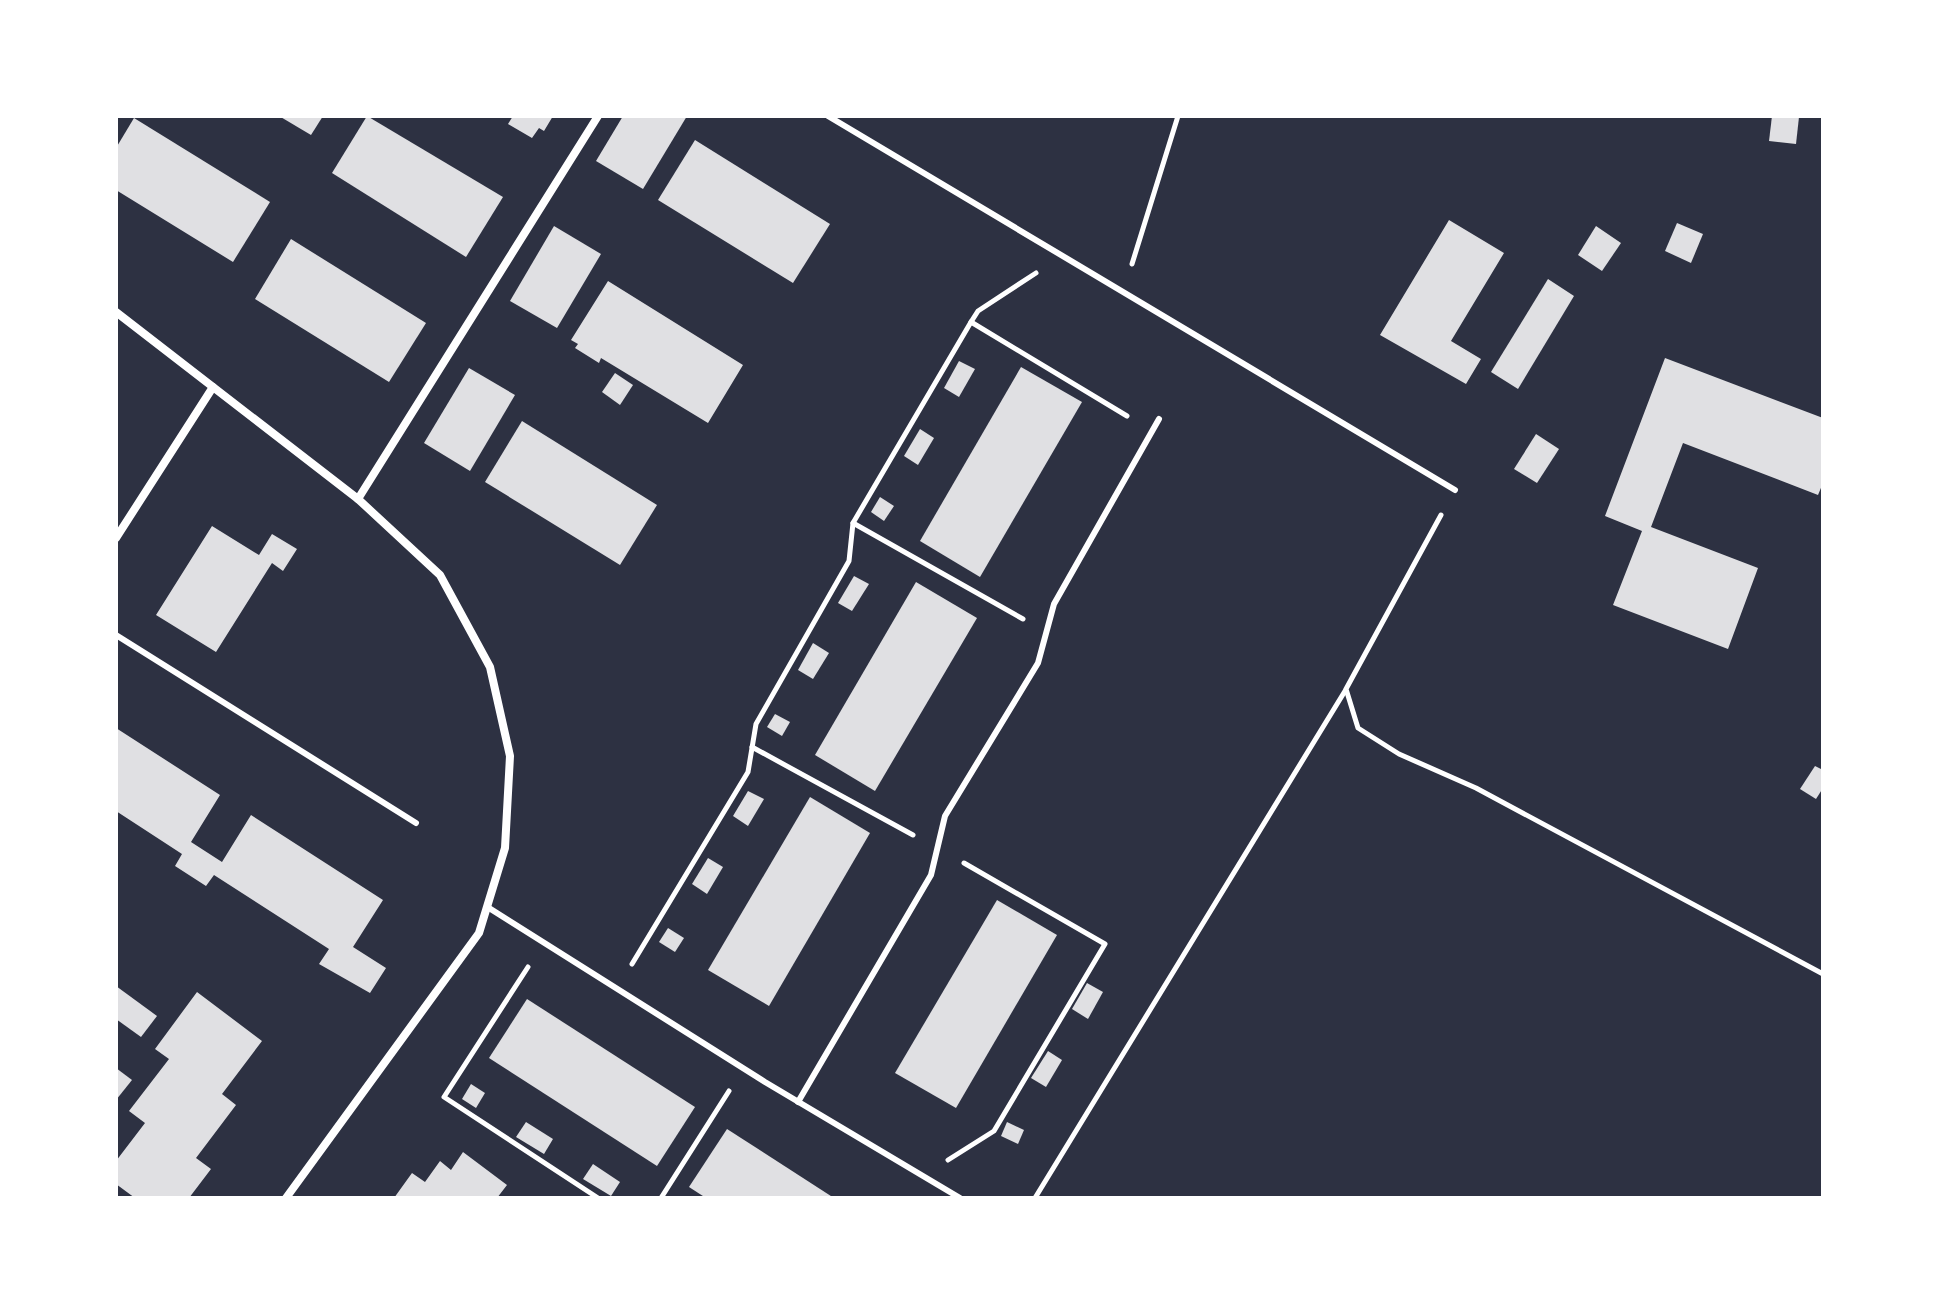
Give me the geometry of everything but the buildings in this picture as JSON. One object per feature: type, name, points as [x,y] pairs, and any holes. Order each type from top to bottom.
[{"type":"street","points":[[358,499],[598,116]]},
{"type":"street","points":[[116,312],[358,499],[440,575],[490,667],[510,756],[505,848],[479,933],[286,1198]]},
{"type":"street","points":[[116,538],[213,387]]},
{"type":"lane","points":[[828,116],[1455,490]]},
{"type":"lane","points":[[798,1102],[931,875],[945,816],[1038,663],[1054,604],[1159,419]]},
{"type":"lane","points":[[116,635],[416,823]]},
{"type":"lane","points":[[489,908],[798,1102],[960,1198]]},
{"type":"path","points":[[1124,292],[1178,116]]},
{"type":"path","points":[[617,989],[748,772],[756,724],[849,561],[853,523],[971,322],[978,311],[1062,257]]},
{"type":"path","points":[[971,322],[1153,431]]},
{"type":"path","points":[[1035,1198],[1346,689],[1455,490]]},
{"type":"path","points":[[853,523],[1047,633]]},
{"type":"path","points":[[1346,689],[1358,728],[1399,754],[1476,788],[1823,974]]},
{"type":"path","points":[[752,747],[938,848],[1105,944],[994,1131],[923,1176]]},
{"type":"path","points":[[544,942],[444,1097],[598,1198]]},
{"type":"path","points":[[661,1198],[743,1068]]}]
